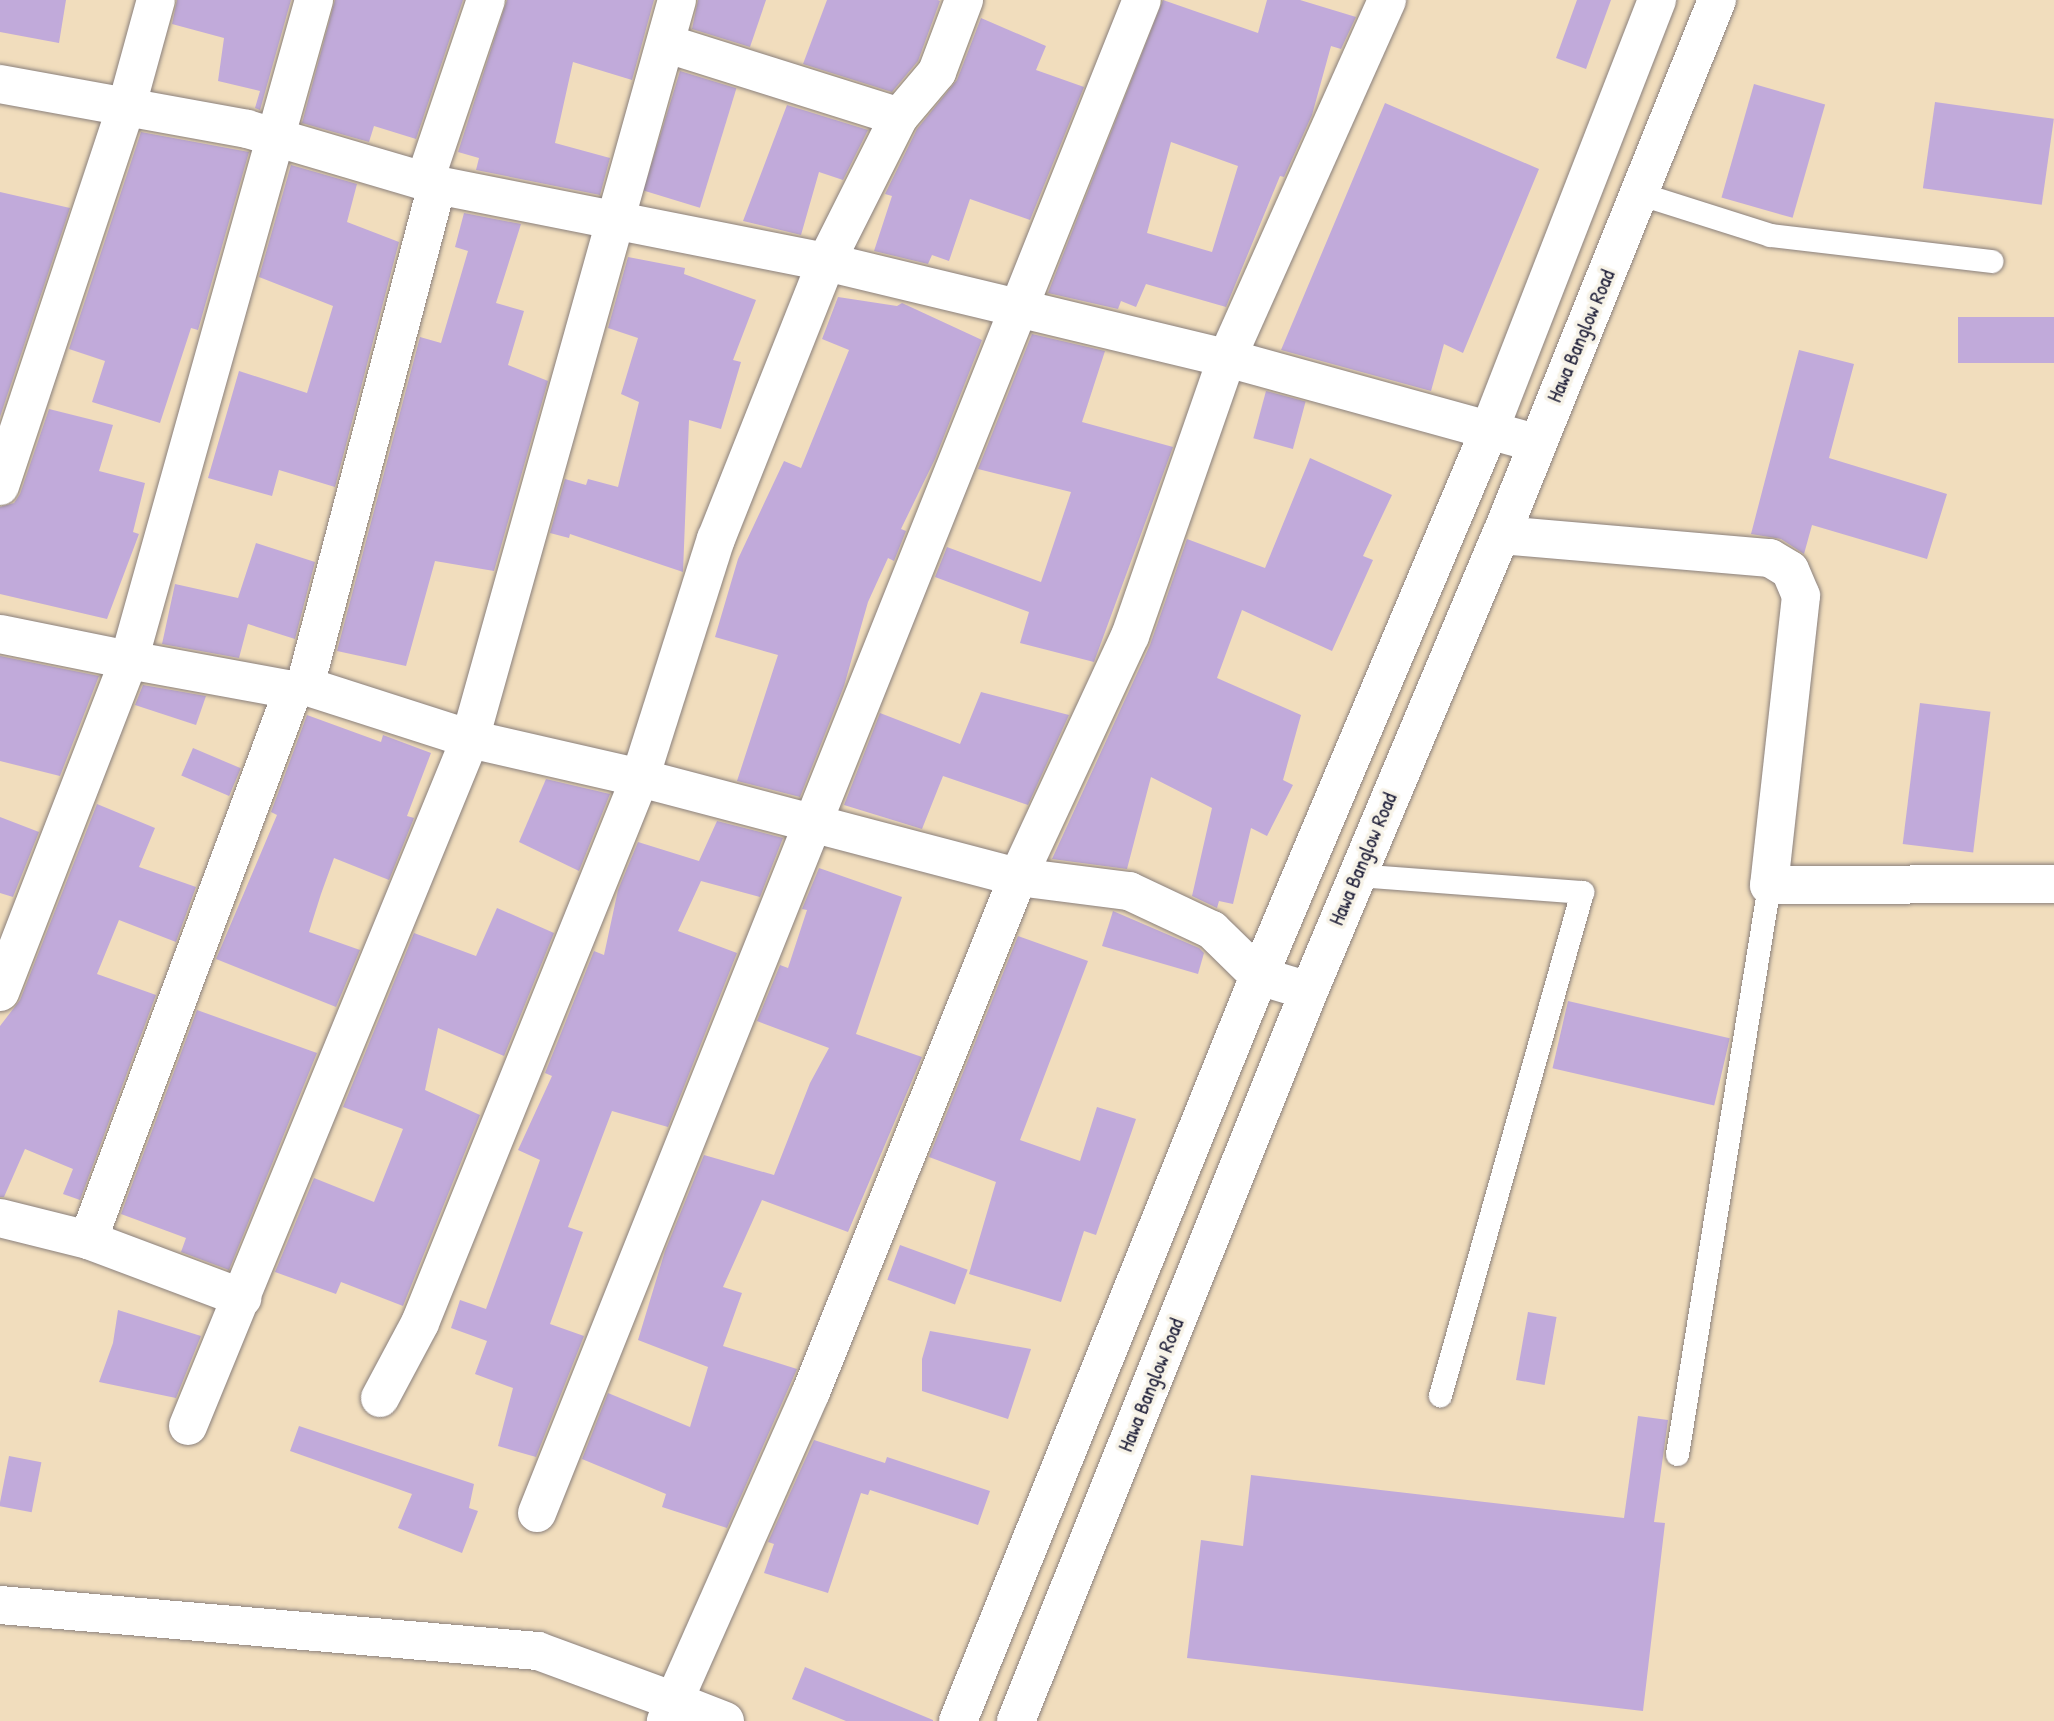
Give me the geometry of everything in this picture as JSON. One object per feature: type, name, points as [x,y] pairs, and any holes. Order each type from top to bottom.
[{"type":"street","points":[[0,486],[127,105],[156,0]]},
{"type":"street","points":[[0,992],[129,660],[220,324],[278,136],[314,0]]},
{"type":"street","points":[[88,1240],[299,688],[431,183],[486,0]]},
{"type":"street","points":[[188,1426],[470,739],[612,222],[668,44],[677,0]]},
{"type":"street","points":[[380,1398],[420,1323],[640,778],[716,539],[826,262],[899,117],[937,72],[964,0]]},
{"type":"street","points":[[537,1513],[1022,309],[1142,0]]},
{"type":"street","points":[[670,1711],[811,1392],[1018,877],[1130,636],[1227,358],[1387,0]]},
{"type":"street","points":[[958,1721],[1259,976],[1489,431],[1657,0]]},
{"type":"street","name":"Hawa Banglow Road","points":[[1016,1721],[1356,875],[1501,535],[1536,443],[1641,194],[1717,0]]},
{"type":"street","points":[[668,44],[899,117]]},
{"type":"street","points":[[0,84],[127,105],[278,136],[431,183],[612,222],[826,262],[1227,358],[1536,443]]},
{"type":"street","points":[[1501,535],[1770,558],[1790,570],[1801,596],[1769,886],[2054,884]]},
{"type":"street","points":[[0,634],[129,660],[299,688],[470,739],[640,778],[1018,877],[1129,891],[1212,930],[1259,976],[1309,991]]},
{"type":"street","points":[[0,1218],[88,1240],[242,1298]]},
{"type":"street","points":[[0,1605],[538,1651],[670,1711],[725,1721]]},
{"type":"lane","points":[[1641,194],[1770,235],[1991,261]]},
{"type":"lane","points":[[1356,875],[1582,892],[1440,1395]]},
{"type":"lane","points":[[1676,1454],[1769,886]]},
{"type":"building","points":[[0,0],[66,0],[59,43],[0,32]]},
{"type":"building","points":[[177,0],[291,0],[260,110],[255,108],[260,91],[218,81],[224,38],[172,24]]},
{"type":"building","points":[[335,0],[463,0],[416,139],[374,126],[369,142],[302,123]]},
{"type":"building","points":[[507,0],[654,0],[632,80],[573,62],[555,143],[610,158],[600,195],[476,170],[479,158],[458,152]]},
{"type":"building","points":[[698,0],[766,0],[750,47],[692,29]]},
{"type":"building","points":[[827,0],[940,1],[918,61],[892,92],[803,64]]},
{"type":"building","points":[[1163,0],[1258,33],[1267,0],[1300,0],[1356,17],[1341,49],[1331,46],[1312,115],[1284,177],[1280,176],[1226,307],[1146,284],[1136,307],[1121,301],[1118,309],[1048,293]],"holes":[[[1171,142],[1238,166],[1212,252],[1147,233]]]},
{"type":"building","points":[[1577,0],[1611,0],[1586,69],[1556,58]]},
{"type":"building","points":[[981,18],[1046,46],[1036,70],[1084,87],[1030,220],[970,199],[949,261],[932,255],[928,264],[874,251],[892,196],[885,194],[917,129],[957,80]]},
{"type":"building","points":[[680,71],[736,88],[700,208],[643,191]]},
{"type":"building","points":[[1754,84],[1825,104],[1793,218],[1721,197]]},
{"type":"building","points":[[1935,102],[2054,119],[2042,205],[1923,188]]},
{"type":"building","points":[[1385,103],[1539,169],[1463,353],[1444,344],[1431,391],[1281,350]]},
{"type":"building","points":[[787,105],[868,130],[843,180],[819,172],[801,235],[743,221]]},
{"type":"building","points":[[141,132],[249,152],[198,330],[191,328],[160,423],[92,402],[105,361],[69,349]]},
{"type":"building","points":[[291,165],[357,184],[347,222],[399,242],[335,487],[279,470],[272,496],[208,478],[239,371],[307,393],[333,306],[259,277]]},
{"type":"building","points":[[0,192],[70,208],[0,417]]},
{"type":"building","points":[[464,213],[521,224],[496,303],[524,311],[508,365],[548,381],[494,571],[435,561],[406,666],[337,651],[420,337],[441,343],[468,251],[455,247]]},
{"type":"building","points":[[628,257],[685,268],[684,274],[756,300],[733,360],[741,362],[721,429],[689,420],[683,572],[570,534],[569,538],[550,533],[565,479],[586,485],[588,479],[618,487],[639,402],[621,394],[638,338],[608,328]]},
{"type":"building","points":[[838,297],[897,306],[902,303],[982,340],[935,459],[901,529],[906,531],[894,561],[888,558],[868,602],[844,686],[800,797],[737,781],[778,655],[715,637],[738,559],[784,461],[801,468],[849,350],[822,339]]},
{"type":"building","points":[[1958,317],[2054,317],[2054,363],[1958,363]]},
{"type":"building","points":[[1032,334],[1105,351],[1082,422],[1173,447],[1094,662],[1020,643],[1029,612],[935,577],[947,547],[1041,582],[1071,492],[978,469]]},
{"type":"building","points":[[1799,350],[1854,364],[1829,458],[1947,494],[1927,559],[1812,525],[1804,554],[1781,539],[1751,534]]},
{"type":"building","points":[[1266,391],[1306,402],[1293,449],[1253,438]]},
{"type":"building","points":[[49,409],[113,425],[99,471],[145,483],[133,532],[139,534],[107,619],[0,594],[0,507],[14,503],[20,494]]},
{"type":"building","points":[[1310,458],[1392,495],[1363,556],[1373,560],[1332,651],[1242,610],[1217,678],[1301,715],[1283,780],[1293,785],[1267,836],[1251,828],[1233,904],[1219,901],[1217,908],[1192,896],[1212,808],[1151,777],[1127,869],[1052,859],[1150,645],[1187,539],[1265,568]]},
{"type":"building","points":[[256,543],[315,562],[295,639],[248,624],[239,658],[162,644],[175,584],[238,598]]},
{"type":"building","points":[[0,656],[99,676],[60,776],[0,761]]},
{"type":"building","points":[[143,685],[206,696],[196,725],[135,705]]},
{"type":"building","points":[[981,692],[1069,715],[1028,805],[943,776],[922,829],[844,805],[880,713],[960,744]]},
{"type":"building","points":[[1920,703],[1990,712],[1973,853],[1903,844]]},
{"type":"building","points":[[307,715],[381,742],[383,735],[431,753],[407,816],[414,818],[389,880],[334,858],[309,932],[360,950],[336,1007],[216,959],[277,815],[271,812]]},
{"type":"building","points":[[193,748],[241,768],[229,796],[181,776]]},
{"type":"building","points":[[546,779],[610,794],[579,871],[519,842]]},
{"type":"building","points":[[97,804],[155,828],[139,867],[196,887],[176,942],[119,920],[97,974],[156,995],[80,1200],[63,1194],[73,1169],[25,1149],[4,1197],[0,1197],[0,1026],[20,1000]]},
{"type":"building","points":[[0,817],[39,832],[13,897],[0,893]]},
{"type":"building","points":[[717,821],[783,838],[760,897],[701,881],[678,931],[737,953],[668,1127],[612,1111],[568,1227],[583,1232],[550,1324],[584,1336],[536,1457],[498,1446],[513,1388],[475,1374],[487,1341],[451,1328],[460,1300],[486,1309],[540,1160],[518,1150],[552,1076],[545,1073],[594,951],[604,955],[618,890],[638,842],[699,861]]},
{"type":"building","points":[[819,868],[902,897],[856,1034],[922,1057],[848,1232],[762,1200],[723,1287],[742,1293],[723,1346],[797,1369],[727,1528],[662,1507],[666,1494],[582,1459],[608,1393],[690,1427],[708,1367],[638,1340],[665,1251],[704,1155],[774,1175],[810,1083],[829,1048],[757,1021],[780,965],[788,968],[807,910],[802,909]]},
{"type":"building","points":[[497,908],[554,933],[504,1056],[438,1028],[425,1090],[480,1115],[403,1306],[341,1282],[336,1294],[275,1272],[314,1178],[374,1202],[403,1129],[343,1107],[414,933],[476,956]]},
{"type":"building","points":[[1113,911],[1199,948],[1204,953],[1198,974],[1102,946]]},
{"type":"building","points":[[1018,936],[1088,961],[1020,1140],[1080,1161],[1097,1107],[1136,1119],[1096,1235],[1084,1231],[1061,1302],[969,1274],[996,1182],[929,1157]]},
{"type":"building","points":[[1568,1001],[1730,1038],[1714,1106],[1552,1068]]},
{"type":"building","points":[[197,1010],[317,1053],[229,1270],[181,1252],[186,1238],[121,1214]]},
{"type":"building","points":[[900,1245],[968,1270],[955,1304],[887,1280]]},
{"type":"building","points":[[118,1310],[201,1336],[176,1398],[99,1382],[113,1343]]},
{"type":"building","points":[[1528,1312],[1557,1317],[1545,1385],[1516,1380]]},
{"type":"building","points":[[930,1331],[1031,1349],[1008,1419],[922,1391],[922,1359]]},
{"type":"building","points":[[1638,1416],[1668,1420],[1654,1522],[1665,1523],[1643,1711],[1187,1658],[1201,1540],[1243,1546],[1251,1475],[1624,1518]]},
{"type":"building","points":[[299,1426],[474,1484],[469,1508],[478,1511],[462,1553],[398,1528],[412,1494],[290,1451]]},
{"type":"building","points":[[814,1440],[885,1463],[887,1457],[990,1491],[978,1525],[870,1490],[868,1495],[861,1493],[828,1593],[764,1573],[774,1544],[768,1542]]},
{"type":"building","points":[[9,1456],[41,1462],[32,1512],[0,1506]]},
{"type":"building","points":[[805,1667],[933,1721],[846,1721],[792,1699]]}]
